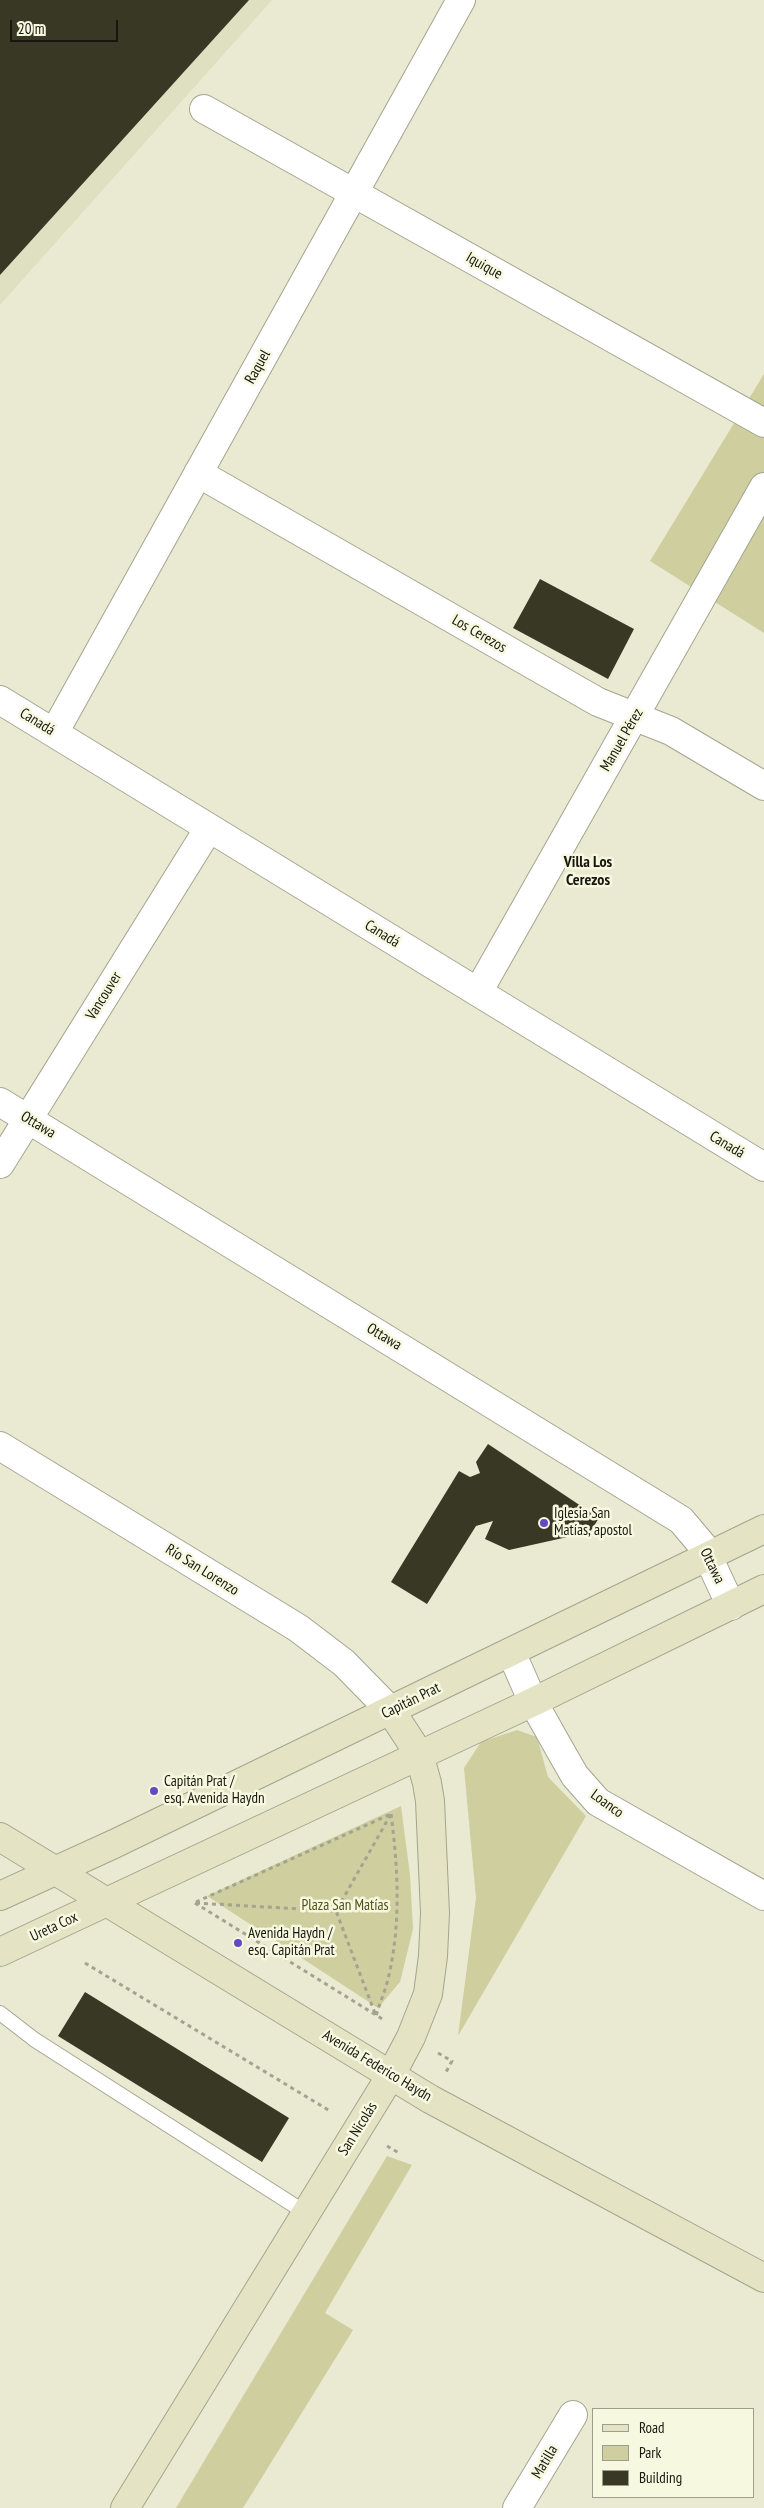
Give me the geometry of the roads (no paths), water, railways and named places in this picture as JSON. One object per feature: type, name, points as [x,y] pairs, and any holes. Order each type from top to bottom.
[{"type":"street","name":"Raquel","points":[[54,733],[461,0]]},
{"type":"street","name":"Iquique","points":[[204,109],[764,423]]},
{"type":"street","name":"Los Cerezos","points":[[198,474],[598,702],[671,732],[764,786]]},
{"type":"street","name":"Manuel Pérez","points":[[478,992],[764,487]]},
{"type":"street","name":"Canadá","points":[[0,700],[764,1168]]},
{"type":"street","name":"Vancouver","points":[[0,1164],[209,828]]},
{"type":"street","name":"Ottawa","points":[[0,1102],[669,1511],[692,1531],[703,1546],[731,1606]]},
{"type":"street","name":"Río San Lorenzo","points":[[0,1446],[298,1628],[344,1663],[391,1711]]},
{"type":"street","name":"Capitán Prat","points":[[57,1870],[391,1711],[708,1558],[764,1529]]},
{"type":"street","points":[[108,1902],[533,1702],[764,1589]]},
{"type":"street","name":"Loanco","points":[[511,1652],[533,1702],[575,1776],[598,1802],[764,1896]]},
{"type":"street","name":"San Nicolás","points":[[125,2508],[392,2075],[412,2037],[428,1994],[433,1956],[435,1914],[430,1801],[419,1754],[391,1711]]},
{"type":"street","name":"Avenida Federico Haydn","points":[[0,1837],[430,2099],[764,2278]]},
{"type":"street","points":[[0,1896],[57,1870]]},
{"type":"street","name":"Ureta Cox","points":[[0,1952],[108,1902]]},
{"type":"street","name":"Matilla","points":[[517,2508],[573,2415]]},
{"type":"lane","points":[[0,2013],[36,2040],[306,2213]]},
{"type":"place","name":"Iglesia San Matías, apostol","points":[[544,1523]]},
{"type":"place","name":"Capitán Prat / esq. Avenida Haydn","points":[[154,1791]]},
{"type":"place","name":"Avenida Haydn / esq. Capitán Prat","points":[[238,1943]]},
{"type":"district","name":"Villa Los Cerezos","points":[[588,871]]},
{"type":"park label","name":"Plaza San Matías","points":[[345,1906]]}]
